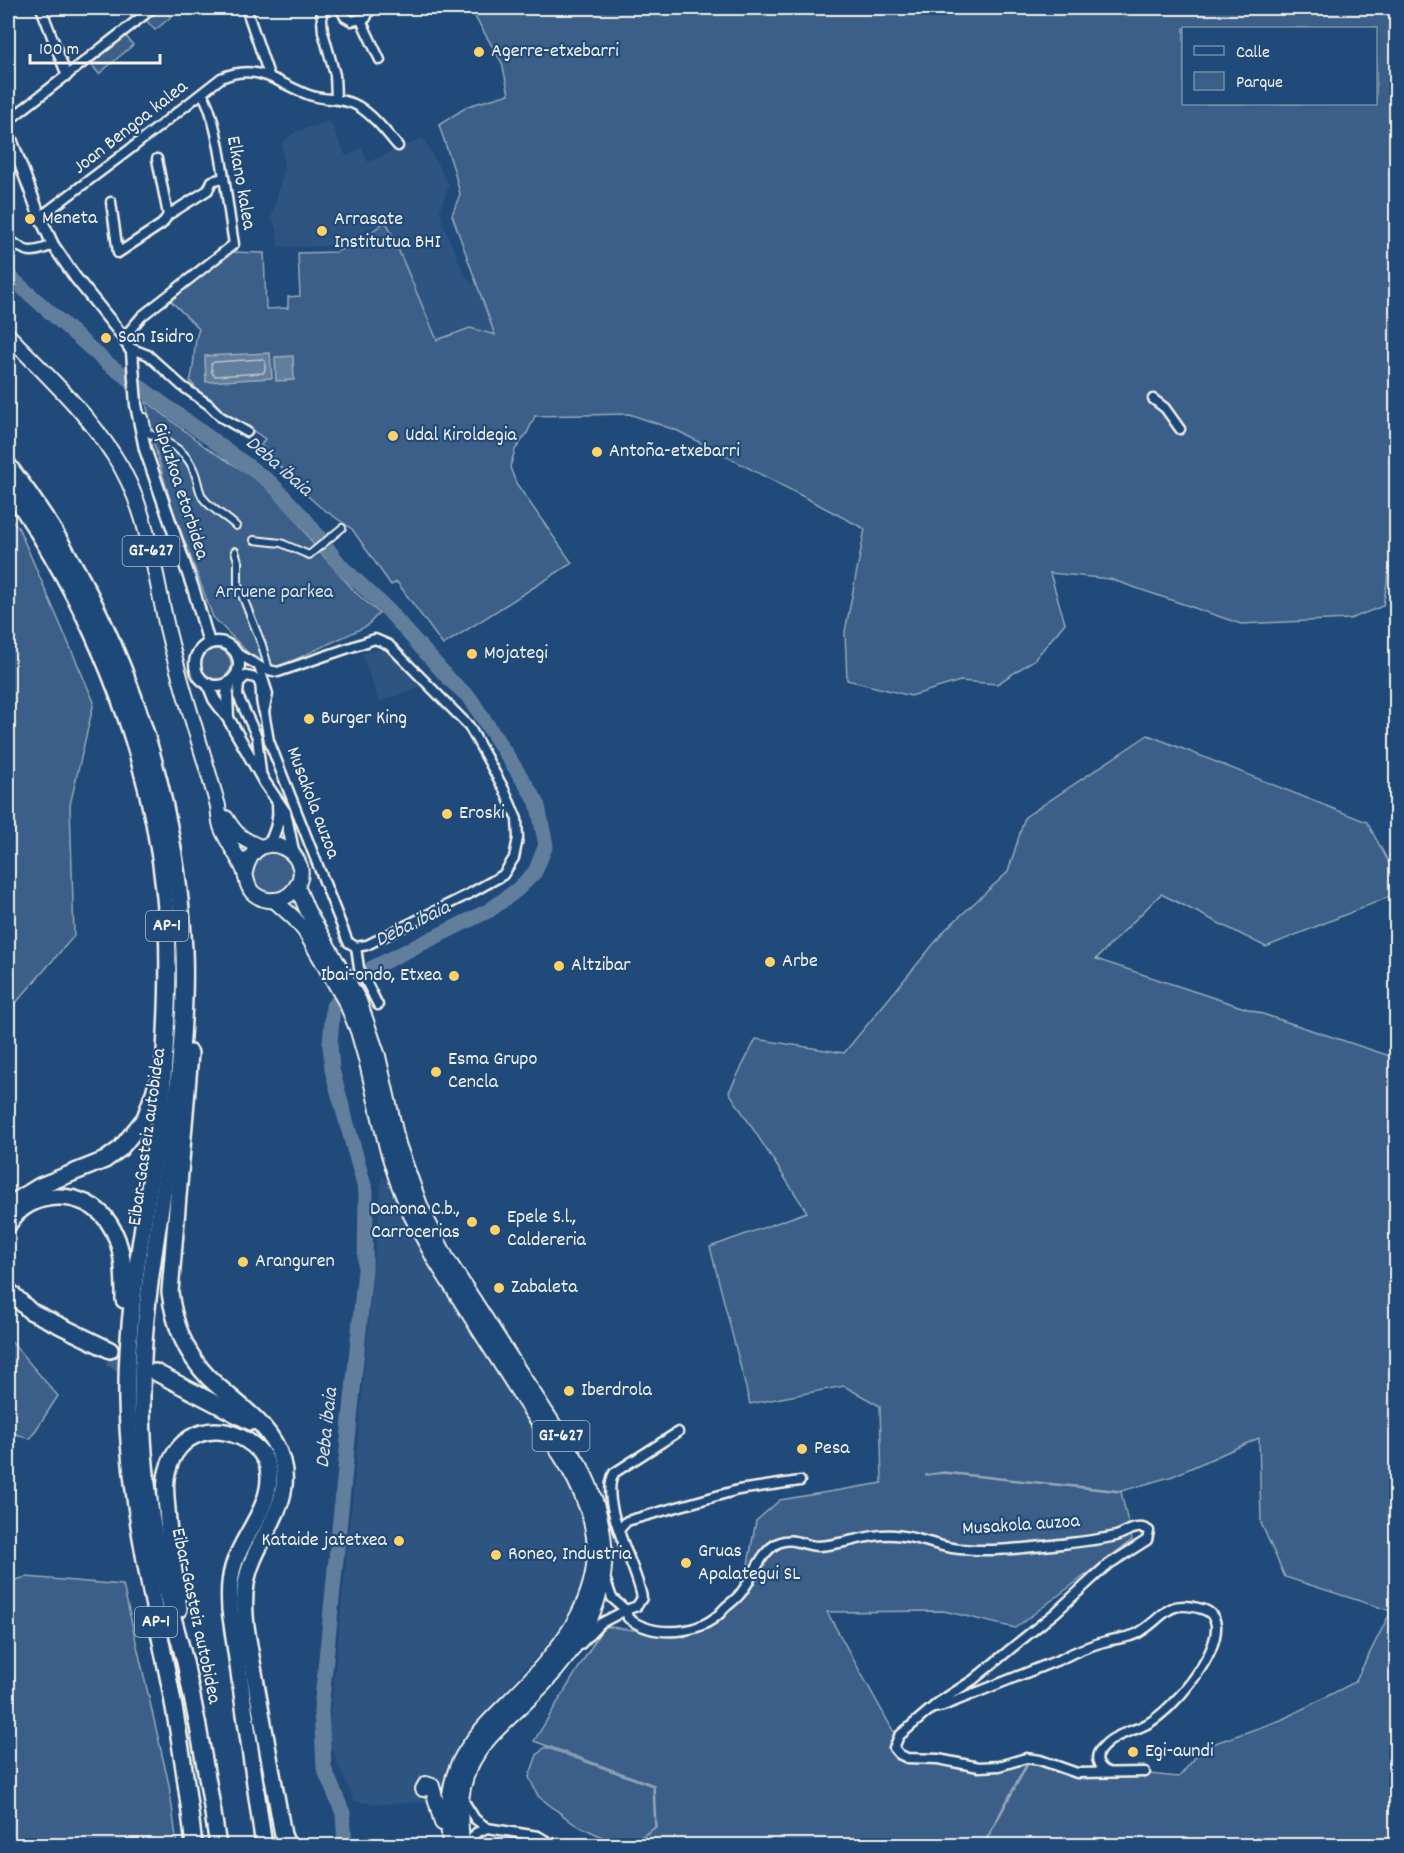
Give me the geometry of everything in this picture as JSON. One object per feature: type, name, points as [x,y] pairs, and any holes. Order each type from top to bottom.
[{"type":"highway","name":"Eibar-Gasteiz autobidea","points":[[8,465],[27,489],[62,544],[96,608],[120,661],[143,723],[161,787],[180,897],[184,954],[184,1015],[177,1097],[149,1284],[143,1347],[143,1449],[148,1496],[164,1583],[184,1660],[211,1793],[218,1845]]},
{"type":"highway","name":"Eibar-Gasteiz autobidea","points":[[8,488],[49,551],[84,614],[108,667],[129,727],[148,794],[165,896],[167,1015],[162,1098],[133,1294],[128,1348],[127,1396],[134,1498],[147,1577],[178,1729],[194,1845]]},
{"type":"highway","points":[[180,897],[189,933],[192,1026],[171,1267],[172,1311],[186,1348],[197,1365],[223,1391],[257,1419],[272,1439],[282,1461],[285,1478],[284,1492],[273,1522],[249,1569],[244,1602],[246,1626],[285,1842]]},
{"type":"highway","points":[[8,1209],[20,1197],[40,1186],[105,1160],[120,1149],[133,1136],[144,1118],[164,1067]]},
{"type":"highway","points":[[8,1225],[22,1208],[37,1199],[51,1196],[82,1201],[98,1210],[110,1223],[119,1243],[124,1272],[122,1342],[127,1396]]},
{"type":"highway","points":[[8,1290],[30,1311],[110,1354],[33,1323],[22,1317],[8,1304]]},
{"type":"highway","points":[[266,1843],[229,1592],[236,1559],[268,1489],[269,1475],[266,1461],[250,1434],[155,1377],[249,1421],[272,1439]]},
{"type":"highway","points":[[184,1660],[183,1636],[168,1526],[167,1473],[174,1456],[183,1444],[194,1435],[206,1431],[231,1432],[244,1438],[261,1452]]},
{"type":"main road","name":"GI-627","points":[[8,335],[81,411],[114,454],[126,476],[151,550],[177,668],[218,806],[221,827],[244,872],[248,886],[264,899],[274,900],[294,918],[338,975]]},
{"type":"main road","name":"GI-627","points":[[218,806],[234,833],[245,841],[265,846],[283,846],[294,855],[300,870],[297,886],[378,1056],[398,1144],[421,1208],[447,1259],[585,1475],[601,1518],[605,1542],[604,1575],[602,1590],[594,1612],[563,1661],[533,1695],[494,1733],[469,1769],[461,1796],[462,1845]]},
{"type":"main road","points":[[244,872],[252,853],[265,846]]},
{"type":"main road","points":[[274,900],[283,898],[297,886]]},
{"type":"main road","name":"GI-627","points":[[360,1019],[387,1148],[411,1215],[435,1260],[576,1481],[588,1513],[594,1543],[591,1587],[573,1627],[541,1668],[481,1730],[458,1766],[449,1800],[449,1845]]},
{"type":"main road","points":[[423,1789],[426,1784],[432,1786],[449,1845]]},
{"type":"street","points":[[41,8],[67,76]]},
{"type":"street","points":[[8,121],[153,8]]},
{"type":"street","points":[[246,8],[269,75],[308,94],[336,98],[361,108],[398,146]]},
{"type":"street","points":[[321,8],[323,32],[335,75],[336,98]]},
{"type":"street","points":[[340,8],[345,17],[352,21],[366,18],[370,8]]},
{"type":"street","points":[[361,20],[380,60]]},
{"type":"street","name":"Joan Bengoa kalea","points":[[40,217],[221,78],[236,72],[269,75]]},
{"type":"street","name":"Elkano kalea","points":[[124,337],[142,316],[234,244],[209,104],[201,94]]},
{"type":"street","name":"Gipuzkoa etorbidea","points":[[8,131],[40,217],[53,245],[75,278],[124,337],[130,348],[134,368],[136,405],[145,449],[201,610],[209,643]]},
{"type":"street","points":[[157,159],[168,215]]},
{"type":"street","points":[[111,202],[118,253],[162,224],[168,215],[208,190],[212,181],[223,178]]},
{"type":"street","points":[[8,238],[26,252],[53,245]]},
{"type":"street","points":[[130,348],[148,355],[221,417],[247,432]]},
{"type":"street","points":[[1153,399],[1164,408],[1180,429]]},
{"type":"street","points":[[138,418],[146,417],[148,433],[185,454],[194,471],[202,496],[209,505],[236,526]]},
{"type":"street","points":[[254,540],[281,543],[306,555],[315,551],[342,528]]},
{"type":"street","points":[[235,551],[238,561],[237,585],[262,645],[269,670]]},
{"type":"street","points":[[264,712],[261,707],[262,688],[254,678],[238,678],[219,686],[208,684],[200,679],[195,666],[198,653],[209,643],[219,642],[226,644],[236,653],[259,666],[269,670],[283,671],[375,639],[389,645],[469,726],[505,791],[517,819],[518,838],[514,858],[503,875],[367,945],[356,947]]},
{"type":"street","points":[[236,653],[239,665],[238,696],[257,737],[261,776]]},
{"type":"street","name":"Musakola auzoa","points":[[259,666],[268,694],[264,712],[269,741],[348,942],[356,947],[359,968],[377,1003]]},
{"type":"street","points":[[228,718],[227,694],[238,678]]},
{"type":"street","name":"Musakola auzoa","points":[[208,684],[214,699],[285,812],[294,855]]},
{"type":"street","name":"Musakola auzoa","points":[[265,846],[278,824],[278,804]]},
{"type":"street","points":[[563,1661],[601,1623],[637,1606],[642,1598],[616,1525],[609,1482],[614,1473],[678,1432]]},
{"type":"street","points":[[619,1530],[627,1521],[714,1496],[800,1481]]},
{"type":"street","name":"Musakola auzoa","points":[[604,1575],[612,1598],[626,1610],[628,1618],[634,1623],[665,1632],[694,1628],[717,1616],[740,1595],[767,1552],[784,1541],[794,1540],[817,1546],[896,1535],[950,1548],[981,1550],[1100,1539],[1136,1528],[1145,1528],[1149,1531],[1147,1540],[1106,1566],[1028,1636],[973,1680],[939,1702],[899,1736],[894,1748],[907,1758],[938,1759],[980,1767],[999,1766],[1026,1758],[1040,1760],[1077,1773],[1145,1772]]},
{"type":"street","name":"Musakola auzoa","points":[[933,1708],[943,1706],[1079,1650],[1138,1633],[1172,1607],[1186,1606],[1207,1610],[1213,1616],[1216,1625],[1212,1642],[1198,1670],[1181,1696],[1162,1714],[1147,1724],[1114,1738],[1104,1746],[1100,1751],[1098,1763],[1108,1772]]},
{"type":"street","points":[[461,1796],[475,1819],[487,1828],[538,1836],[555,1845]]},
{"type":"street","points":[[467,1845],[476,1833],[487,1828]]},
{"type":"shaded area","name":"Arrasate Institutua BHI","points":[[330,121],[346,156],[362,148],[368,162],[423,138],[449,185],[440,209],[443,224],[465,276],[485,295],[496,336],[459,330],[437,340],[386,221],[352,240],[325,246],[278,247],[277,229],[271,219],[284,169],[282,143],[295,132]]},
{"type":"shaded area","points":[[385,648],[421,686],[379,702],[362,654]]},
{"type":"shaded area","points":[[382,1175],[427,1262],[569,1485],[582,1515],[587,1550],[578,1599],[563,1627],[460,1740],[449,1770],[443,1802],[378,1804],[354,1801],[328,1739]]},
{"type":"green space","points":[[161,8],[171,17],[155,30],[146,20]]},
{"type":"green space","points":[[413,8],[1396,8],[1396,560],[1390,565],[1383,606],[1350,619],[1241,624],[1110,579],[1050,573],[1065,623],[1034,660],[997,684],[960,681],[911,696],[847,680],[845,632],[865,529],[678,431],[629,414],[535,416],[515,450],[510,467],[516,483],[572,563],[443,645],[397,582],[391,585],[352,529],[302,491],[261,445],[265,439],[245,425],[224,415],[212,399],[200,393],[190,381],[199,329],[169,299],[230,252],[264,253],[266,309],[288,308],[288,297],[300,296],[298,253],[336,252],[358,242],[386,221],[437,340],[470,328],[495,335],[452,215],[460,194],[439,125],[468,106],[509,94],[502,63],[474,15]]},
{"type":"green space","points":[[126,36],[133,45],[99,74],[91,64]]},
{"type":"green space","name":"Arruene parkea","points":[[146,401],[208,449],[268,486],[294,516],[314,545],[356,593],[379,613],[367,626],[275,669],[254,659],[213,617],[173,510],[153,441]]},
{"type":"green space","points":[[8,516],[18,527],[94,702],[70,805],[74,936],[8,1012]]},
{"type":"green space","points":[[216,649],[227,653],[231,664],[227,675],[216,679],[205,675],[201,664],[205,653]]},
{"type":"green space","points":[[1148,735],[1367,822],[1396,876],[1396,894],[1266,947],[1161,894],[1096,959],[1396,1058],[1396,1845],[984,1845],[1028,1764],[1027,1762],[1179,1777],[1204,1747],[1281,1720],[1355,1682],[1391,1611],[1285,1577],[1261,1523],[1259,1438],[1173,1476],[1122,1491],[944,1472],[925,1475],[944,1473],[1121,1492],[1132,1540],[1015,1628],[944,1611],[827,1612],[896,1736],[896,1760],[1027,1763],[983,1845],[631,1845],[656,1827],[654,1785],[534,1741],[604,1626],[685,1637],[744,1586],[756,1521],[780,1500],[882,1483],[880,1406],[844,1386],[750,1404],[710,1247],[807,1212],[729,1092],[756,1039],[844,1053],[946,929],[1008,872],[1025,817]]},
{"type":"green space","points":[[264,849],[287,852],[297,873],[285,892],[269,895],[255,888],[249,866]]},
{"type":"green space","points":[[8,1338],[58,1396],[30,1439],[8,1431]]},
{"type":"green space","points":[[26,1577],[123,1585],[169,1785],[177,1845],[8,1845],[8,1582]]},
{"type":"green space","points":[[545,1747],[653,1786],[655,1827],[629,1845],[619,1845],[573,1823],[538,1796],[529,1777],[537,1755]]},
{"type":"water","points":[[270,353],[272,378],[206,382],[205,356]]},
{"type":"water","points":[[293,356],[294,380],[276,381],[275,357]]},
{"type":"waterway","name":"Deba ibaia","points":[[8,275],[107,363],[270,482],[305,519],[341,566],[388,610],[449,679],[470,698],[537,802],[546,845],[535,872],[518,889],[490,910],[372,968],[333,1006],[330,1044],[332,1070],[366,1192],[365,1270],[321,1709],[324,1768],[343,1813],[345,1846]]},
{"type":"tunnel","points":[[109,1358],[155,1382]]},
{"type":"place","name":"Agerre-etxebarri","points":[[479,52]]},
{"type":"place","name":"Meneta","points":[[30,219]]},
{"type":"place","name":"Arrasate Institutua BHI","points":[[322,231]]},
{"type":"place","name":"San Isidro","points":[[106,338]]},
{"type":"place","name":"Udal Kiroldegia","points":[[393,436]]},
{"type":"place","name":"Antoña-etxebarri","points":[[597,452]]},
{"type":"place","name":"Mojategi","points":[[472,654]]},
{"type":"place","name":"Burger King","points":[[309,719]]},
{"type":"place","name":"Eroski","points":[[447,814]]},
{"type":"place","name":"Arbe","points":[[770,962]]},
{"type":"place","name":"Altzibar","points":[[559,966]]},
{"type":"place","name":"Ibai-ondo, Etxea","points":[[454,976]]},
{"type":"place","name":"Esma Grupo Cencla","points":[[436,1072]]},
{"type":"place","name":"Danona C.b., Carrocerias","points":[[472,1222]]},
{"type":"place","name":"Epele S.l., Caldereria","points":[[495,1230]]},
{"type":"place","name":"Aranguren","points":[[243,1262]]},
{"type":"place","name":"Zabaleta","points":[[499,1288]]},
{"type":"place","name":"Iberdrola","points":[[569,1391]]},
{"type":"place","name":"Pesa","points":[[802,1449]]},
{"type":"place","name":"Kataide jatetxea","points":[[399,1541]]},
{"type":"place","name":"Roneo, Industria","points":[[496,1555]]},
{"type":"place","name":"Gruas Apalategui SL","points":[[686,1563]]},
{"type":"place","name":"Egi-aundi","points":[[1133,1752]]}]
